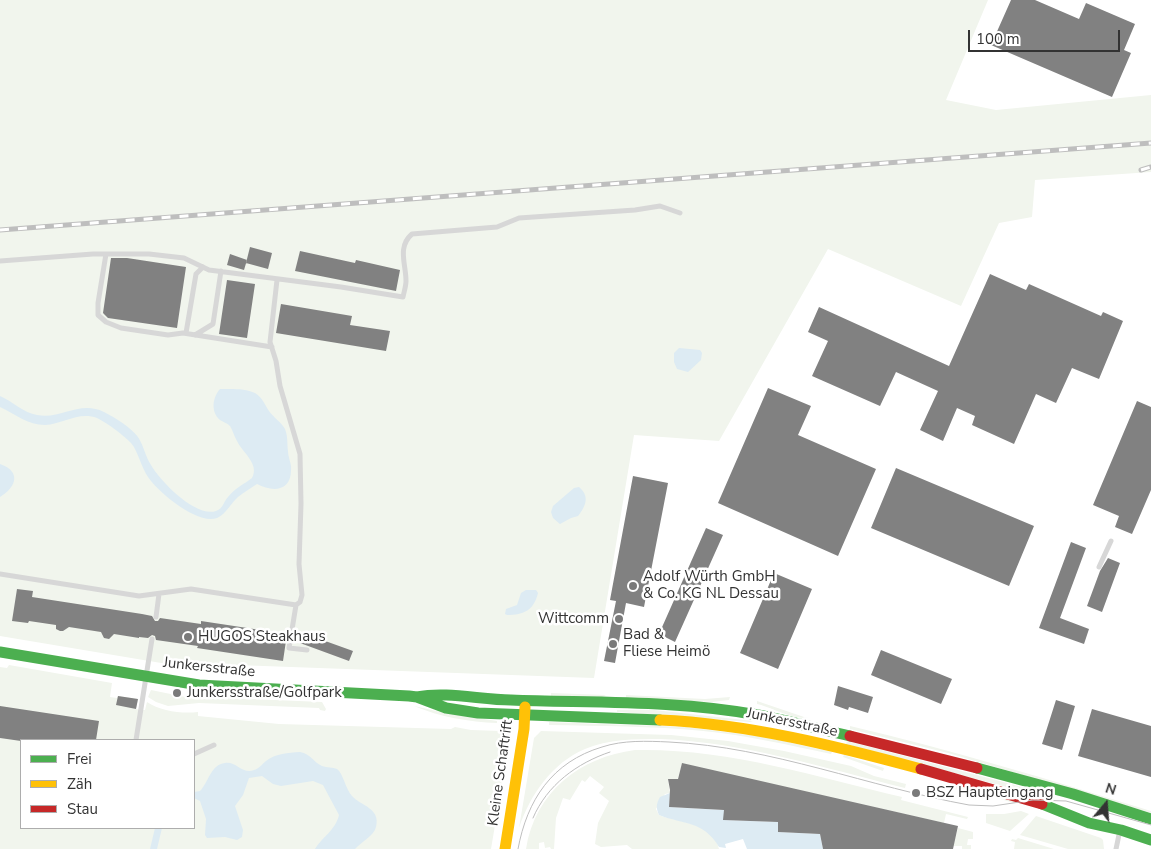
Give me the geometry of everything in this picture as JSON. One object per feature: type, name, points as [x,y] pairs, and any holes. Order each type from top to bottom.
[{"type":"main road","name":"Junkersstraße","points":[[0,652],[217,687],[314,690],[417,697],[431,694],[472,699],[525,702],[678,706],[757,715],[929,755],[1073,794],[1151,819]]},
{"type":"main road","name":"Junkersstraße","points":[[417,697],[429,703],[454,710],[490,715],[684,721],[780,734],[968,781],[1033,800],[1089,823],[1121,830],[1151,840]]},
{"type":"main road","name":"Kleine Schaftrift","points":[[505,849],[524,729],[525,702]]},
{"type":"lane","points":[[0,261],[106,254],[149,254],[184,258],[203,267],[221,271],[403,297],[406,281],[402,254],[406,239],[412,234],[497,227],[519,218],[635,210],[660,206],[680,213]]},
{"type":"lane","points":[[106,254],[98,303],[98,315],[106,322],[121,328],[168,335],[186,333],[272,347]]},
{"type":"lane","points":[[186,333],[196,274],[203,267]]},
{"type":"lane","points":[[195,335],[213,324],[221,271]]},
{"type":"lane","points":[[278,280],[270,342],[276,361],[280,386],[300,454],[299,564],[302,595],[300,602],[296,605],[289,648],[307,650]]},
{"type":"lane","points":[[1099,567],[1111,541]]},
{"type":"lane","points":[[0,574],[139,596],[191,589],[296,605]]},
{"type":"lane","points":[[156,617],[159,594]]},
{"type":"lane","points":[[136,739],[152,639]]},
{"type":"lane","points":[[195,754],[214,745]]},
{"type":"lane","points":[[1116,849],[1121,830]]},
{"type":"shaded area","points":[[0,0],[988,0],[946,100],[996,110],[1151,95],[1151,172],[1035,180],[1032,217],[999,223],[961,306],[828,249],[719,441],[634,435],[594,678],[236,665],[191,668],[0,636]]},
{"type":"shaded area","points":[[679,348],[700,350],[702,353],[701,360],[688,372],[677,369],[674,362],[674,353]]},
{"type":"shaded area","points":[[220,389],[247,390],[260,397],[285,429],[291,470],[288,483],[284,486],[274,489],[257,484],[238,497],[220,516],[209,519],[189,512],[160,491],[146,473],[131,443],[102,420],[84,416],[52,424],[39,425],[0,407],[0,396],[27,412],[37,415],[54,415],[86,408],[104,412],[122,423],[138,437],[151,465],[162,480],[179,497],[189,504],[208,512],[221,508],[230,494],[252,478],[254,473],[252,463],[239,445],[230,426],[220,420],[215,412],[214,400]]},
{"type":"shaded area","points":[[0,464],[11,471],[14,479],[10,489],[0,497]]},
{"type":"shaded area","points":[[579,487],[586,497],[583,509],[578,516],[560,524],[553,518],[551,512],[553,506],[574,488]]},
{"type":"shaded area","points":[[526,590],[536,590],[538,593],[534,604],[523,613],[505,614],[506,609],[517,605],[521,593]]},
{"type":"shaded area","points":[[9,665],[112,683],[110,697],[117,698],[118,696],[138,699],[136,709],[145,710],[147,702],[158,708],[171,711],[198,712],[198,716],[279,724],[451,729],[455,727],[471,730],[501,731],[509,737],[509,742],[491,849],[0,849],[0,667],[7,668]]},
{"type":"shaded area","points":[[151,690],[195,699],[203,697],[322,702],[326,709],[325,711],[319,708],[199,703],[168,706],[148,697]]},
{"type":"shaded area","points":[[551,693],[606,695],[602,697],[551,696]]},
{"type":"shaded area","points":[[626,695],[705,699],[730,697],[729,700],[712,702],[626,698]]},
{"type":"shaded area","points":[[757,701],[808,717],[803,718],[790,715],[757,704]]},
{"type":"shaded area","points":[[414,706],[497,721],[497,723],[455,718]]},
{"type":"shaded area","points":[[617,710],[654,710],[753,721],[617,712]]},
{"type":"shaded area","points":[[549,722],[686,727],[765,737],[832,752],[831,754],[751,738],[703,731],[645,727],[549,725]]},
{"type":"shaded area","points":[[850,726],[1001,766],[1151,811],[1151,813],[948,753],[850,729]]},
{"type":"shaded area","points":[[541,731],[671,735],[728,741],[851,766],[874,776],[906,784],[905,788],[783,757],[722,745],[660,739],[622,740],[603,743],[585,749],[562,763],[536,792],[519,828],[534,738]]},
{"type":"shaded area","points":[[847,741],[1011,784],[1055,798],[1043,797],[846,744]]},
{"type":"shaded area","points":[[635,750],[669,751],[736,758],[803,772],[902,797],[901,800],[968,817],[967,819],[946,814],[944,823],[682,764],[677,781],[668,780],[670,793],[665,794],[656,809],[659,815],[703,828],[716,840],[719,849],[632,849],[627,845],[601,847],[595,844],[598,823],[609,801],[599,793],[604,787],[590,776],[585,782],[582,780],[570,800],[563,798],[556,818],[554,849],[550,847],[545,848],[544,842],[539,843],[539,849],[526,849],[531,829],[539,810],[550,794],[563,781],[579,769],[596,760]]},
{"type":"shaded area","points":[[300,752],[307,754],[322,766],[337,769],[352,796],[373,811],[376,816],[376,827],[370,836],[355,849],[315,849],[335,825],[339,815],[323,785],[313,781],[281,786],[273,784],[262,776],[249,778],[243,795],[235,806],[243,830],[242,837],[237,840],[225,837],[207,838],[205,835],[206,819],[200,801],[195,798],[195,792],[203,788],[213,770],[220,764],[229,763],[250,771],[257,769],[274,756]]},
{"type":"shaded area","points":[[844,755],[884,768],[883,771],[843,757]]},
{"type":"shaded area","points":[[945,785],[972,788],[1019,801],[1014,803],[976,792],[944,788]]},
{"type":"shaded area","points":[[670,793],[669,807],[724,810],[724,820],[778,822],[778,832],[820,834],[823,849],[747,849],[743,839],[725,844],[726,848],[719,847],[713,838],[700,828],[659,815],[657,806],[660,797]]},
{"type":"shaded area","points":[[1021,811],[1029,814],[1010,831],[986,823],[986,814],[1004,814]]},
{"type":"shaded area","points":[[1036,816],[1101,838],[1104,849],[1068,849],[1020,835]]},
{"type":"shaded area","points":[[958,828],[973,832],[973,839],[968,839],[967,845],[971,845],[971,849],[953,846]]},
{"type":"shaded area","points":[[155,829],[162,829],[157,849],[150,849]]},
{"type":"shaded area","points":[[1018,838],[1054,849],[1014,849],[1015,842],[1011,841]]},
{"type":"building","points":[[1011,0],[1035,0],[1079,19],[1086,3],[1135,24],[1124,50],[1131,53],[1112,97],[991,45]]},
{"type":"building","points":[[250,247],[272,253],[268,269],[246,263]]},
{"type":"building","points":[[300,251],[355,263],[356,260],[400,270],[396,291],[295,271]]},
{"type":"building","points":[[230,254],[247,260],[244,270],[227,265]]},
{"type":"building","points":[[111,258],[127,258],[186,267],[177,328],[108,318],[103,313]]},
{"type":"building","points":[[990,274],[1026,290],[1029,284],[1101,316],[1103,312],[1123,321],[1099,379],[1072,368],[1056,403],[1036,394],[1014,444],[972,425],[975,416],[957,408],[943,441],[920,430],[938,391],[896,372],[880,406],[812,376],[828,341],[808,332],[819,307],[949,366]]},
{"type":"building","points":[[227,280],[255,284],[247,338],[219,334]]},
{"type":"building","points":[[281,304],[352,316],[350,325],[390,331],[386,351],[276,333]]},
{"type":"building","points":[[768,388],[811,406],[798,435],[876,469],[838,556],[718,503]]},
{"type":"building","points":[[1137,401],[1151,407],[1151,490],[1132,534],[1115,527],[1119,516],[1093,505]]},
{"type":"building","points":[[896,468],[1034,526],[1009,586],[871,528]]},
{"type":"building","points":[[633,476],[668,483],[644,607],[626,603],[615,663],[604,661],[616,601],[610,600]]},
{"type":"building","points":[[706,528],[723,535],[675,642],[659,634]]},
{"type":"building","points":[[1071,542],[1086,548],[1060,618],[1089,629],[1084,644],[1039,628]]},
{"type":"building","points":[[1108,558],[1120,563],[1102,612],[1087,606],[1100,571]]},
{"type":"building","points":[[774,573],[812,589],[778,669],[740,653]]},
{"type":"building","points":[[17,589],[33,591],[32,597],[142,614],[152,616],[155,621],[158,621],[160,618],[201,624],[201,621],[287,634],[283,661],[156,640],[155,636],[152,635],[148,638],[139,638],[114,634],[109,639],[104,638],[101,632],[69,627],[60,631],[56,629],[56,625],[29,621],[28,623],[12,621]]},
{"type":"building","points":[[303,633],[353,651],[349,661],[300,643]]},
{"type":"building","points":[[881,650],[952,679],[941,704],[871,675]]},
{"type":"building","points":[[838,686],[873,697],[868,713],[849,707],[848,710],[834,705]]},
{"type":"building","points":[[118,696],[138,699],[136,709],[116,705]]},
{"type":"building","points":[[1056,700],[1075,706],[1062,750],[1042,744]]},
{"type":"building","points":[[0,706],[99,721],[96,739],[20,739],[20,741],[0,738]]},
{"type":"building","points":[[1092,709],[1151,726],[1151,777],[1078,756]]},
{"type":"building","points":[[682,763],[958,826],[953,849],[823,849],[820,834],[778,832],[778,822],[723,820],[724,810],[669,807],[670,790],[668,779],[678,779]]},
{"type":"tram line","points":[[518,849],[522,831],[535,799],[556,773],[569,762],[602,747],[618,743],[652,741],[707,745],[745,751],[969,805],[993,806],[1033,800],[1066,801],[1151,825]]},
{"type":"tram line","points":[[533,818],[546,795],[564,777],[586,762],[610,752]]},
{"type":"railway","points":[[0,230],[1151,143]]},
{"type":"railway","points":[[1141,170],[1151,167]]},
{"type":"traffic: fast","points":[[0,652],[199,685],[409,696],[417,697],[446,708],[478,713],[660,720]]},
{"type":"traffic: fast","points":[[417,697],[452,695],[500,700],[666,704],[758,715],[850,736]]},
{"type":"traffic: fast","points":[[977,768],[1073,794],[1151,819]]},
{"type":"traffic: fast","points":[[1042,804],[1089,823],[1121,830],[1151,840]]},
{"type":"traffic: slow","points":[[505,849],[524,729],[525,707]]},
{"type":"traffic: slow","points":[[660,720],[726,726],[792,737],[921,769]]},
{"type":"traffic: jam","points":[[850,736],[977,768]]},
{"type":"traffic: jam","points":[[921,769],[1042,804]]},
{"type":"place","name":"Adolf Würth GmbH & Co. KG NL Dessau","points":[[633,586]]},
{"type":"place","name":"Wittcomm","points":[[619,619]]},
{"type":"place","name":"HUGOS Steakhaus","points":[[188,637]]},
{"type":"place","name":"Bad & Fliese Heimö","points":[[613,644]]},
{"type":"place","name":"Junkersstraße/Golfpark","points":[[177,693]]},
{"type":"place","name":"BSZ Haupteingang","points":[[916,793]]}]
